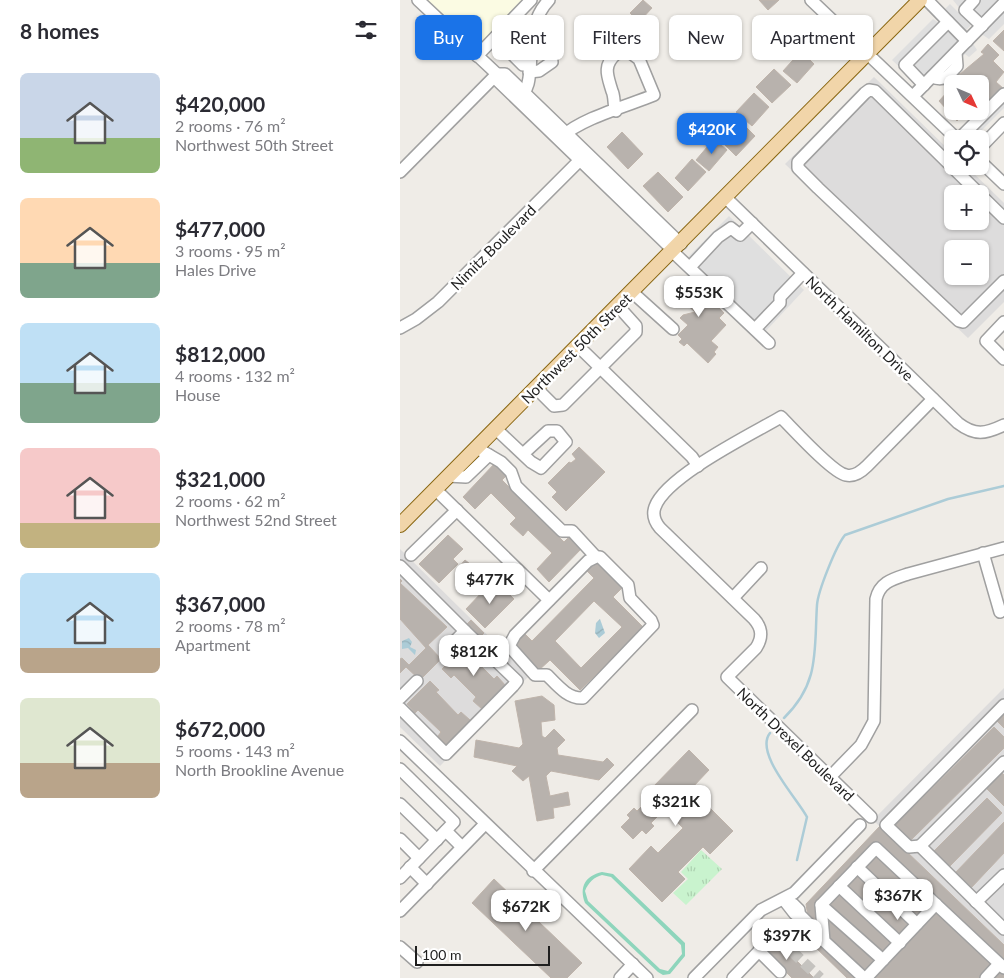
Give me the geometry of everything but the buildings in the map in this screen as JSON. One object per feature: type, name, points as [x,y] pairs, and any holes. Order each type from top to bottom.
[{"type":"main road","name":"Northwest 50th Street","points":[[873,49],[920,0]]},
{"type":"main road","name":"Northwest 50th Street","points":[[400,525],[862,60]]},
{"type":"street","points":[[418,0],[434,15]]},
{"type":"street","points":[[482,51],[531,0]]},
{"type":"street","points":[[538,15],[549,0]]},
{"type":"street","points":[[811,0],[827,15]]},
{"type":"street","points":[[927,0],[967,41]]},
{"type":"street","points":[[974,0],[965,10],[982,26]]},
{"type":"street","points":[[913,96],[1004,3]]},
{"type":"street","points":[[928,81],[905,65],[948,22]]},
{"type":"street","points":[[563,136],[576,126],[654,95],[639,59],[628,51],[616,54],[608,65],[607,80],[613,92],[616,110]]},
{"type":"street","points":[[873,59],[949,130]]},
{"type":"street","points":[[481,60],[497,74],[498,80],[563,136],[580,160],[676,249]]},
{"type":"street","points":[[518,60],[523,65],[539,71],[552,62],[552,60]]},
{"type":"street","points":[[524,92],[531,60]]},
{"type":"street","points":[[400,172],[497,74],[505,74],[524,92],[563,136],[676,249],[690,267],[769,342]]},
{"type":"street","points":[[1004,218],[875,91],[869,90],[864,92],[798,162],[798,168],[818,188],[958,321],[963,322],[1004,281]]},
{"type":"street","points":[[967,130],[1004,94]]},
{"type":"street","points":[[989,139],[1004,124]]},
{"type":"street","name":"Nimitz Boulevard","points":[[400,328],[416,319],[438,302],[580,160]]},
{"type":"street","points":[[989,170],[1004,184]]},
{"type":"street","name":"North Hamilton Drive","points":[[726,198],[958,423],[976,433],[984,433],[1004,425]]},
{"type":"street","points":[[690,267],[718,237],[731,228],[740,236],[752,223]]},
{"type":"street","points":[[755,329],[780,303],[780,297],[803,273]]},
{"type":"street","points":[[632,292],[673,329]]},
{"type":"street","points":[[536,388],[554,406],[563,405],[636,332],[636,326],[618,306]]},
{"type":"street","points":[[1004,322],[986,341],[1004,359]]},
{"type":"street","points":[[578,346],[692,457],[698,466],[781,417],[836,470],[848,476],[854,475],[867,466],[934,400]]},
{"type":"street","points":[[496,429],[523,454]]},
{"type":"street","points":[[477,448],[511,472],[516,486],[545,516],[562,531],[572,531],[596,557],[600,558],[628,585],[630,598],[651,620],[653,626],[583,698],[576,698],[566,693],[547,675],[535,675],[509,646],[515,635],[549,600],[588,561],[596,557]]},
{"type":"street","points":[[448,476],[466,477],[489,455]]},
{"type":"street","name":"North Drexel Boulevard","points":[[698,466],[676,483],[658,501],[654,515],[660,528],[758,623],[761,636],[756,648],[727,677],[872,817]]},
{"type":"street","points":[[435,489],[549,600]]},
{"type":"street","points":[[411,555],[456,510]]},
{"type":"street","points":[[830,777],[861,744],[874,721],[878,592],[887,582],[894,578],[1004,548]]},
{"type":"street","points":[[983,553],[1000,612]]},
{"type":"street","points":[[400,566],[517,681],[430,770]]},
{"type":"street","points":[[733,598],[761,568]]},
{"type":"street","points":[[447,649],[465,631]]},
{"type":"street","points":[[400,698],[416,681]]},
{"type":"street","points":[[1004,705],[886,825],[909,847],[920,846],[1004,762]]},
{"type":"street","points":[[400,708],[446,754]]},
{"type":"street","points":[[533,870],[692,710]]},
{"type":"street","points":[[400,741],[647,978]]},
{"type":"street","points":[[400,769],[454,822],[403,874],[427,884]]},
{"type":"street","points":[[400,804],[437,840]]},
{"type":"street","points":[[400,911],[485,824]]},
{"type":"street","points":[[694,978],[761,910],[786,902],[860,825]]},
{"type":"street","points":[[446,831],[462,847]]},
{"type":"street","points":[[400,839],[419,858]]},
{"type":"street","points":[[920,846],[1004,929]]},
{"type":"street","points":[[936,904],[865,978],[824,941],[821,905],[876,848],[936,904],[1002,966],[986,978]]},
{"type":"street","points":[[857,866],[917,924]]},
{"type":"street","points":[[976,902],[1004,875]]},
{"type":"street","points":[[839,886],[900,943]]},
{"type":"street","points":[[786,902],[795,914],[799,914],[809,924]]},
{"type":"street","points":[[821,905],[883,960]]},
{"type":"street","points":[[733,978],[775,935],[780,940]]},
{"type":"street","points":[[400,947],[418,962]]},
{"type":"street","points":[[759,951],[780,972]]},
{"type":"street","points":[[620,978],[633,964]]},
{"type":"shaded area","points":[[426,0],[524,0],[509,15],[492,15],[492,32],[482,42],[482,15],[442,15]]},
{"type":"shaded area","points":[[953,0],[1004,0],[1004,24],[989,39],[980,33],[972,42],[977,50],[969,57],[965,54],[935,85],[930,85],[924,90],[892,60],[933,19],[939,23],[937,17],[950,4],[958,12],[961,10]],"holes":[[[958,12],[973,26],[967,33],[965,31],[971,25]]]},
{"type":"shaded area","points":[[874,77],[944,145],[944,175],[975,175],[986,185],[944,185],[944,230],[989,230],[989,188],[1004,203],[1004,302],[968,338],[785,164]]},
{"type":"shaded area","points":[[1004,90],[1004,108],[982,130],[971,130],[979,120],[989,120],[989,108]]},
{"type":"shaded area","points":[[729,216],[804,290],[764,333],[687,258]]},
{"type":"shaded area","points":[[400,549],[529,676],[440,766],[400,727]]},
{"type":"shaded area","points":[[1004,688],[1004,945],[873,820]]},
{"type":"green space","points":[[701,850],[722,869],[686,905],[673,893],[688,879],[681,872]]},
{"type":"green space","points":[[602,872],[613,874],[685,943],[685,956],[670,974],[663,975],[658,972],[585,903],[583,887],[591,876]],"holes":[[[602,875],[611,877],[681,945],[682,954],[668,971],[660,969],[588,901],[585,891],[588,885],[596,877]]]},
{"type":"water","points":[[600,619],[605,633],[599,638],[595,633],[596,623]]},
{"type":"water","points":[[409,638],[412,642],[410,647],[416,650],[415,655],[408,648],[402,649],[402,641]]},
{"type":"waterway","points":[[784,718],[796,705],[809,679],[815,652],[818,598],[832,558],[845,535],[948,499],[1004,486]]},
{"type":"waterway","points":[[770,733],[767,742],[772,763],[807,817],[797,860]]},
{"type":"tunnel","points":[[780,940],[820,978]]}]
